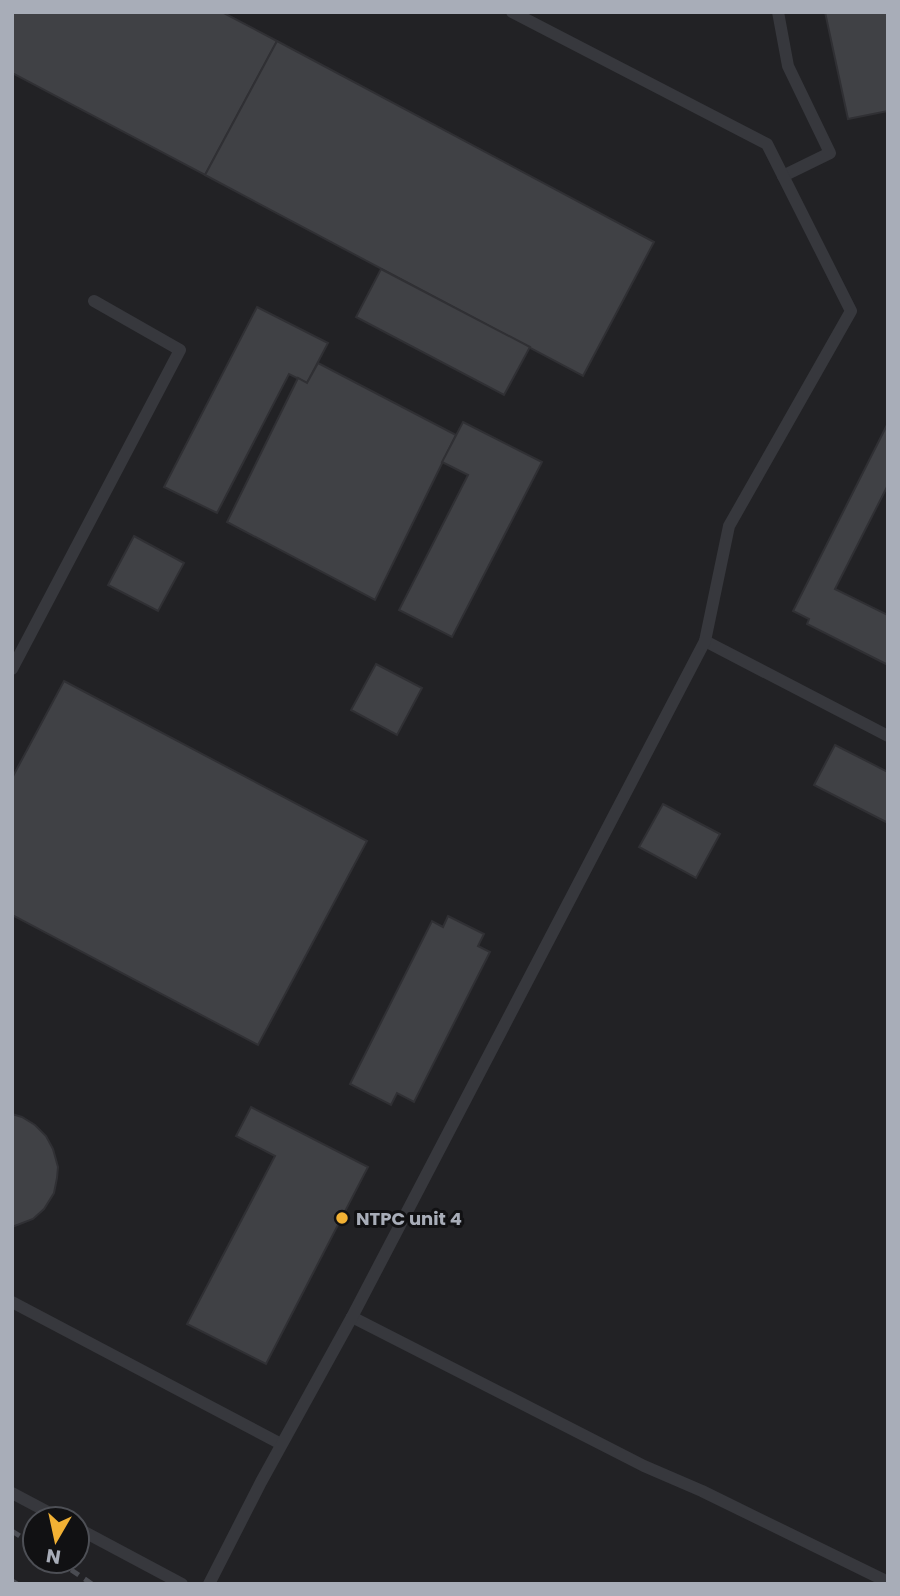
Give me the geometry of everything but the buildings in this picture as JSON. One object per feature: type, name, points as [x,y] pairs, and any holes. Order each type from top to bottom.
[{"type":"lane","points":[[209,1584],[281,1444],[352,1317],[705,641],[729,527],[851,311],[767,144],[512,12]]},
{"type":"lane","points":[[778,12],[788,66],[830,153],[783,176]]},
{"type":"lane","points":[[12,669],[180,350],[94,301]]},
{"type":"lane","points":[[705,641],[888,736]]},
{"type":"lane","points":[[12,1302],[281,1444]]},
{"type":"lane","points":[[352,1317],[644,1466],[702,1491],[888,1582]]},
{"type":"lane","points":[[12,1493],[35,1505]]},
{"type":"lane","points":[[91,1535],[182,1584]]},
{"type":"shaded area","points":[[12,12],[888,12],[888,1584],[12,1584]]},
{"type":"railway","points":[[12,1531],[21,1537]]},
{"type":"railway","points":[[79,1575],[92,1584]]},
{"type":"railway","points":[[12,1581],[17,1584]]},
{"type":"place","name":"NTPC unit 4","points":[[342,1218]]}]
